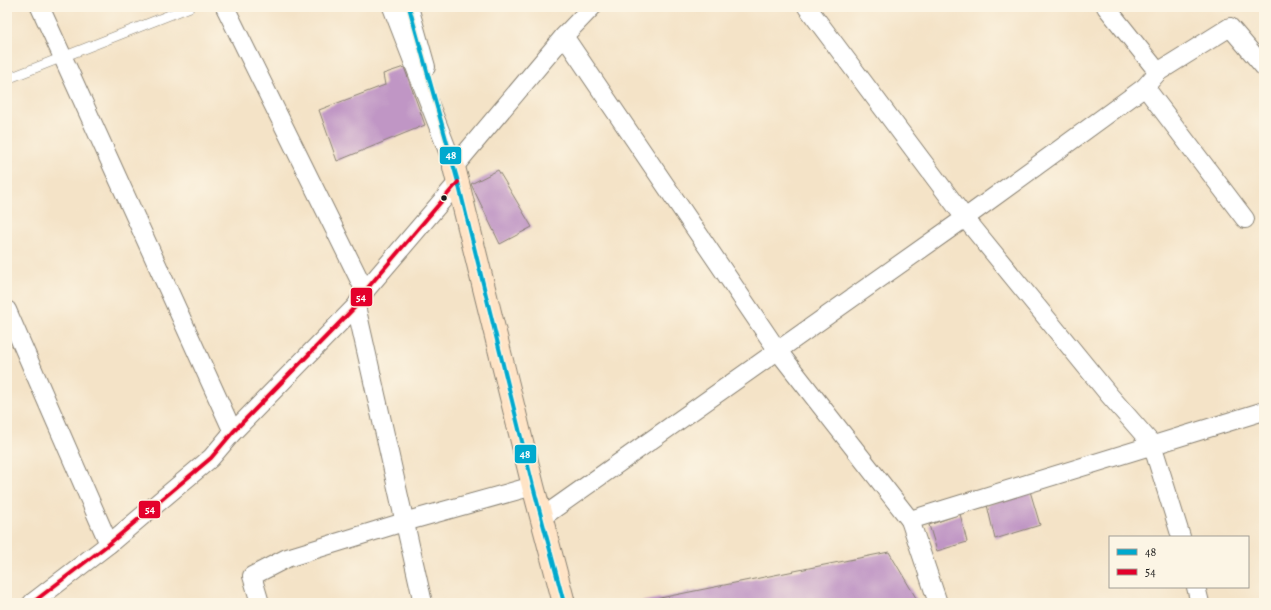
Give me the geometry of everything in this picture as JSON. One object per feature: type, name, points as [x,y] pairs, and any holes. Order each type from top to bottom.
[{"type":"main road","points":[[456,174],[533,486],[564,603]]},
{"type":"street","points":[[40,7],[233,432]]},
{"type":"street","points":[[225,7],[365,291]]},
{"type":"street","points":[[392,7],[456,174]]},
{"type":"street","points":[[409,7],[456,174]]},
{"type":"street","points":[[32,603],[109,544],[211,458],[233,432],[356,306],[365,291],[564,36],[592,7]]},
{"type":"street","points":[[807,7],[965,218],[1110,396],[1152,444],[1181,536]]},
{"type":"street","points":[[1106,7],[1158,72]]},
{"type":"street","points":[[542,518],[965,218],[1145,87],[1158,72],[1230,27],[1264,67]]},
{"type":"street","points":[[564,36],[778,351],[910,520],[938,603]]},
{"type":"street","points":[[1145,87],[1244,219]]},
{"type":"street","points":[[356,306],[423,603]]},
{"type":"street","points":[[7,310],[109,544]]},
{"type":"street","points":[[910,520],[1152,444],[1264,411]]},
{"type":"street","points":[[260,603],[252,576],[287,558],[404,522],[533,486]]},
{"type":"street","points":[[1196,588],[1200,603]]},
{"type":"lane","points":[[7,79],[190,7]]},
{"type":"building","points":[[404,67],[425,125],[337,161],[319,110],[385,85],[383,74]]},
{"type":"building","points":[[498,170],[532,227],[500,244],[471,184]]},
{"type":"building","points":[[1030,491],[1040,525],[995,539],[987,505]]},
{"type":"building","points":[[960,514],[967,542],[937,551],[929,525]]},
{"type":"building","points":[[889,552],[919,603],[640,603],[640,602]]},
{"type":"transit line","name":"48","points":[[409,7],[458,182],[533,486],[564,603]]},
{"type":"transit line","name":"54","points":[[32,603],[109,544],[211,458],[233,432],[356,306],[365,291],[458,182]]}]
